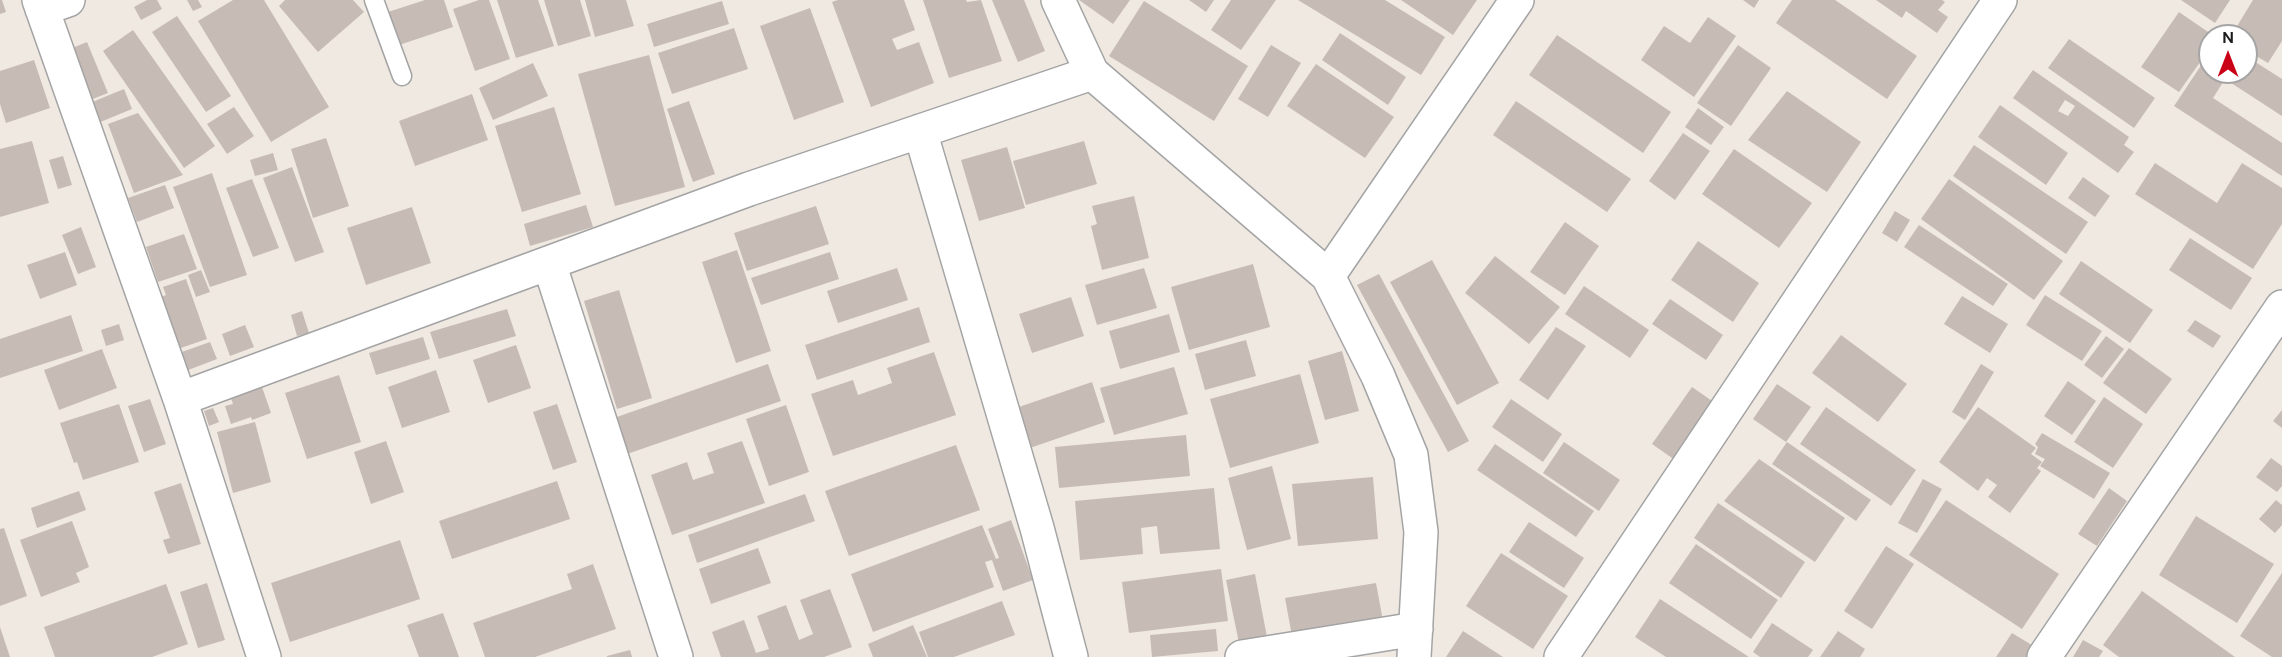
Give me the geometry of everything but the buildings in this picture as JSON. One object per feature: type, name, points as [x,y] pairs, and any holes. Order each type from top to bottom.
[{"type":"street","points":[[1058,0],[1092,72],[1328,276],[1378,376],[1411,455],[1421,532],[1415,643],[1242,657]]},
{"type":"street","points":[[1328,276],[1517,0]]},
{"type":"street","points":[[1561,657],[2000,0]]},
{"type":"street","points":[[49,3],[264,657]]},
{"type":"street","points":[[180,399],[749,189],[1092,72]]},
{"type":"street","points":[[920,131],[1037,528],[1071,657]]},
{"type":"street","points":[[549,263],[676,657]]},
{"type":"street","points":[[2044,657],[2282,306]]},
{"type":"lane","points":[[374,0],[402,76]]}]
